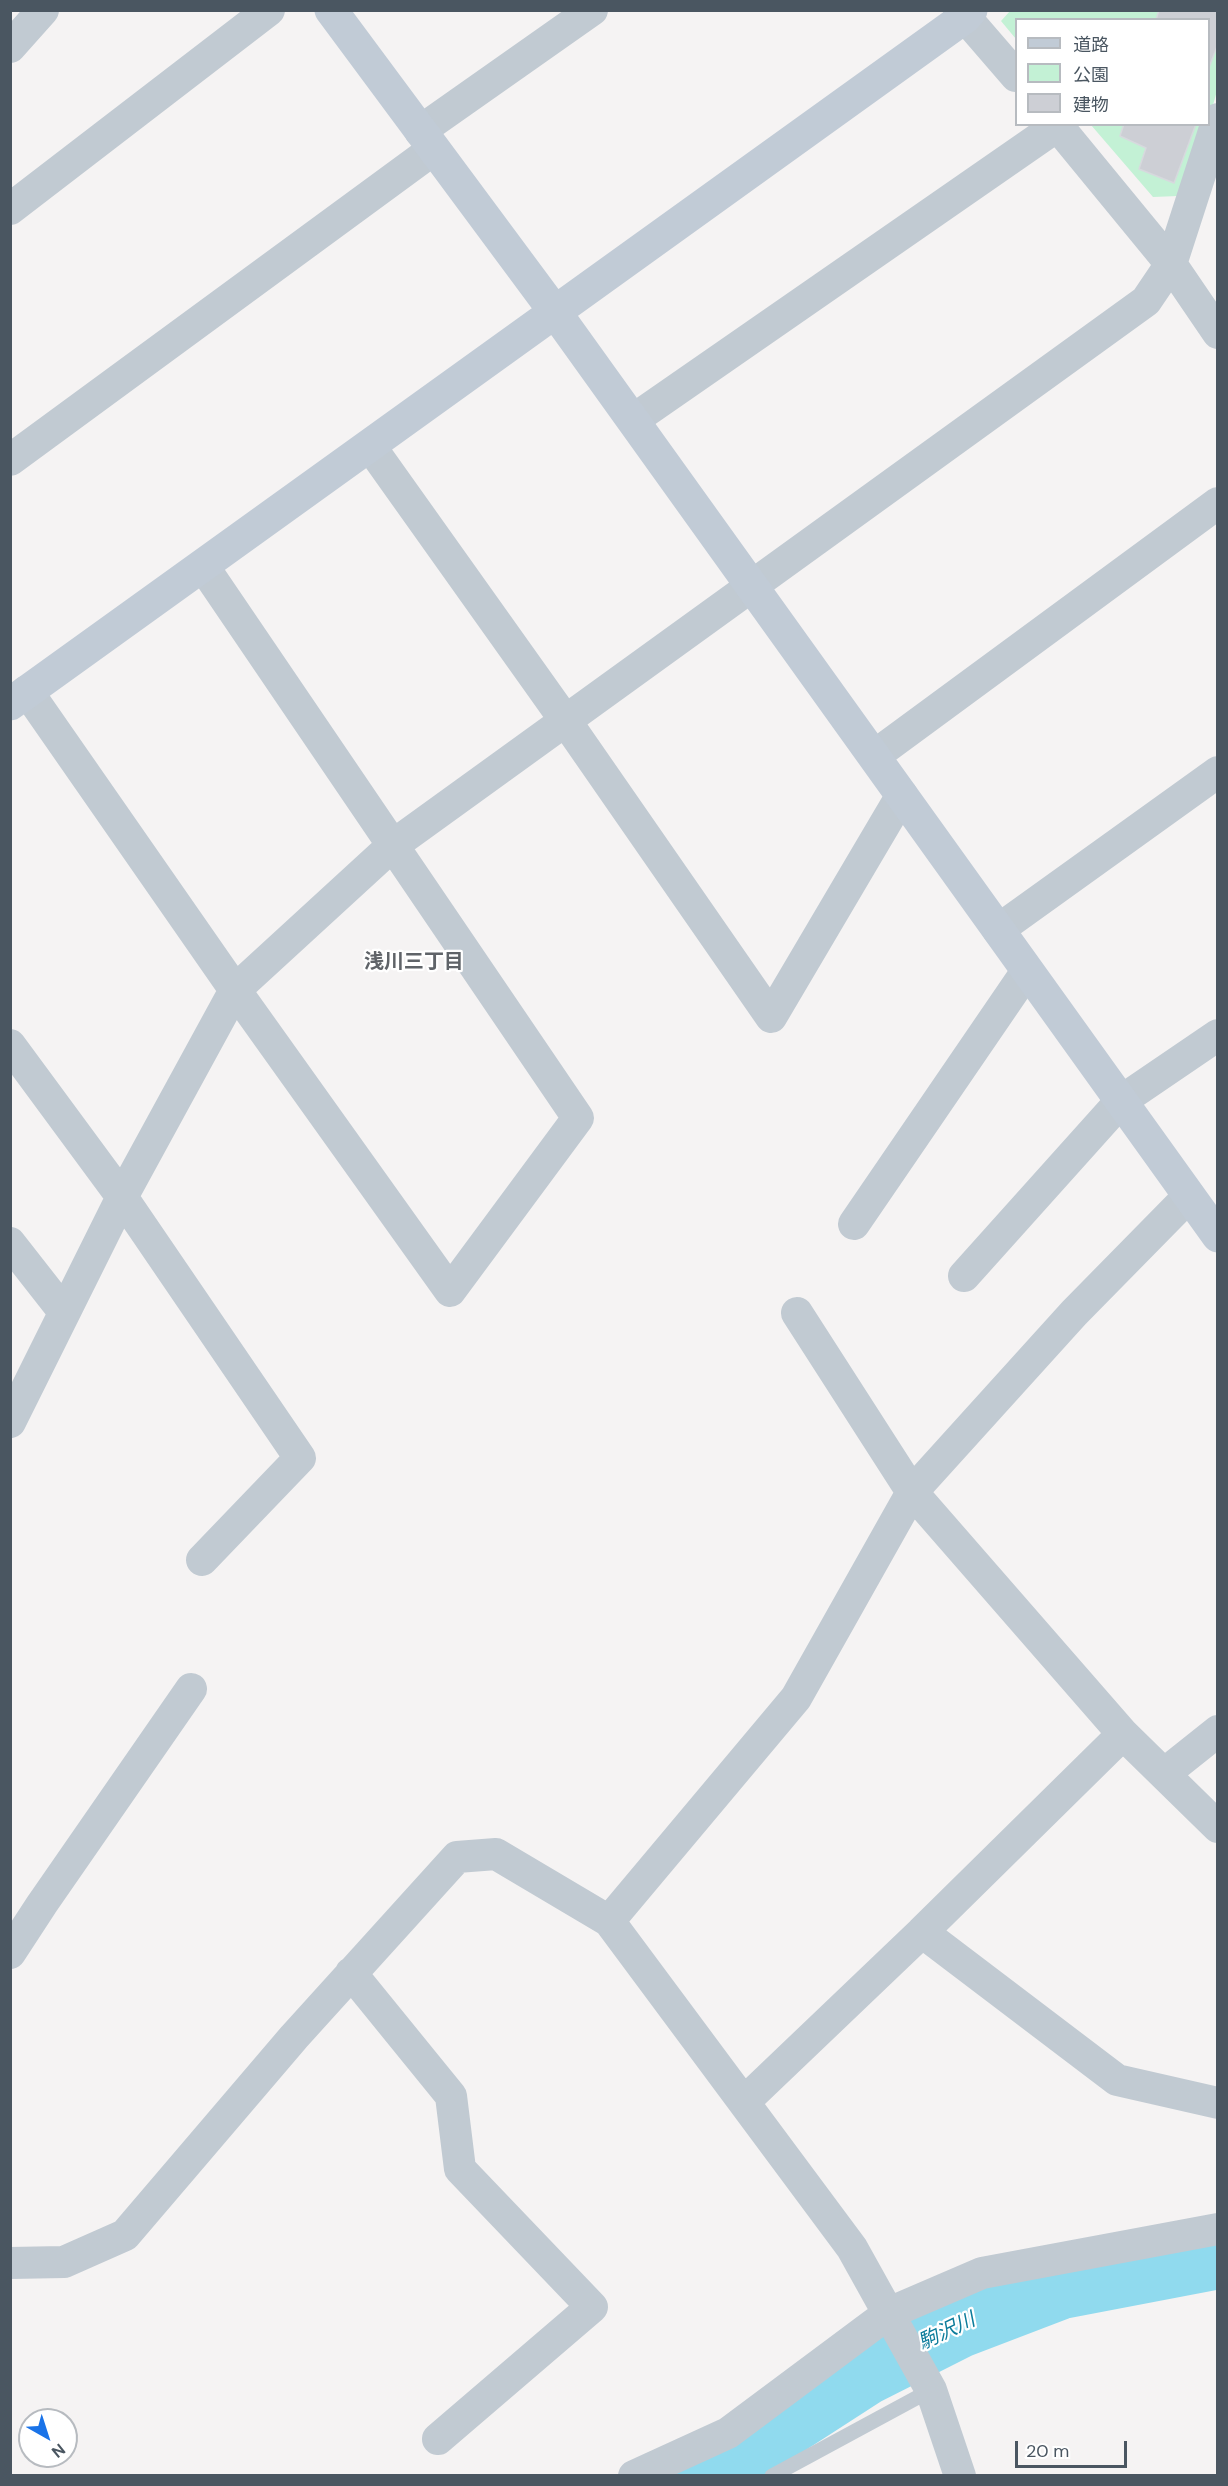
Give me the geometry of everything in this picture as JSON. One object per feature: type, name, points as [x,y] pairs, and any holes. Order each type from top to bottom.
[{"type":"street","points":[[10,47],[43,10]]},
{"type":"street","points":[[10,209],[268,10]]},
{"type":"street","points":[[332,10],[555,312],[1218,1236]]},
{"type":"street","points":[[10,460],[427,140],[592,10]]},
{"type":"street","points":[[203,566],[578,1118],[450,1291],[235,990],[19,697],[370,446],[965,13],[1015,74]]},
{"type":"street","points":[[10,1422],[122,1197],[235,990],[392,846],[1146,302],[1171,264],[1218,119]]},
{"type":"street","points":[[633,420],[1056,126]]},
{"type":"street","points":[[1058,126],[1171,264],[1218,333]]},
{"type":"street","points":[[370,446],[566,720],[771,1017],[902,795]]},
{"type":"street","points":[[874,756],[1218,503]]},
{"type":"street","points":[[999,930],[1218,772]]},
{"type":"street","points":[[854,1224],[1027,971]]},
{"type":"street","points":[[964,1276],[1121,1101],[1218,1035]]},
{"type":"street","points":[[10,1046],[122,1197],[300,1458],[202,1560]]},
{"type":"street","points":[[609,1921],[796,1698],[912,1492],[1074,1313],[1189,1196]]},
{"type":"street","points":[[10,1243],[64,1312]]},
{"type":"street","points":[[797,1313],[912,1492],[1123,1734],[1218,1827]]},
{"type":"street","points":[[10,1953],[191,1689]]},
{"type":"street","points":[[1164,1774],[1218,1731]]},
{"type":"street","points":[[744,2102],[922,1932],[1123,1734]]},
{"type":"street","points":[[10,2263],[64,2262],[125,2235],[351,1974],[457,1857],[496,1854],[609,1921],[852,2248],[931,2390],[960,2475]]},
{"type":"street","points":[[922,1932],[1117,2080],[1218,2103]]},
{"type":"street","points":[[351,1974],[450,2096],[460,2169],[592,2307],[438,2439]]},
{"type":"street","points":[[634,2475],[728,2433],[896,2325],[982,2273],[1218,2229]]},
{"type":"lane","points":[[772,2475],[931,2390]]},
{"type":"green space","points":[[1010,11],[1217,11],[1217,91],[1210,116],[1210,18],[1015,18],[1015,38],[1001,21]]},
{"type":"green space","points":[[1092,126],[1207,126],[1178,196],[1153,197]]},
{"type":"building","points":[[1159,10],[1218,10],[1218,44],[1210,65],[1210,18],[1157,18]]},
{"type":"building","points":[[1123,126],[1195,126],[1174,183],[1139,169],[1146,148],[1120,136]]},
{"type":"waterway","name":"駒沢川","points":[[703,2476],[864,2372],[959,2324],[1061,2285],[1218,2255]]},
{"type":"district","name":"浅川三丁目","points":[[414,963]]}]
